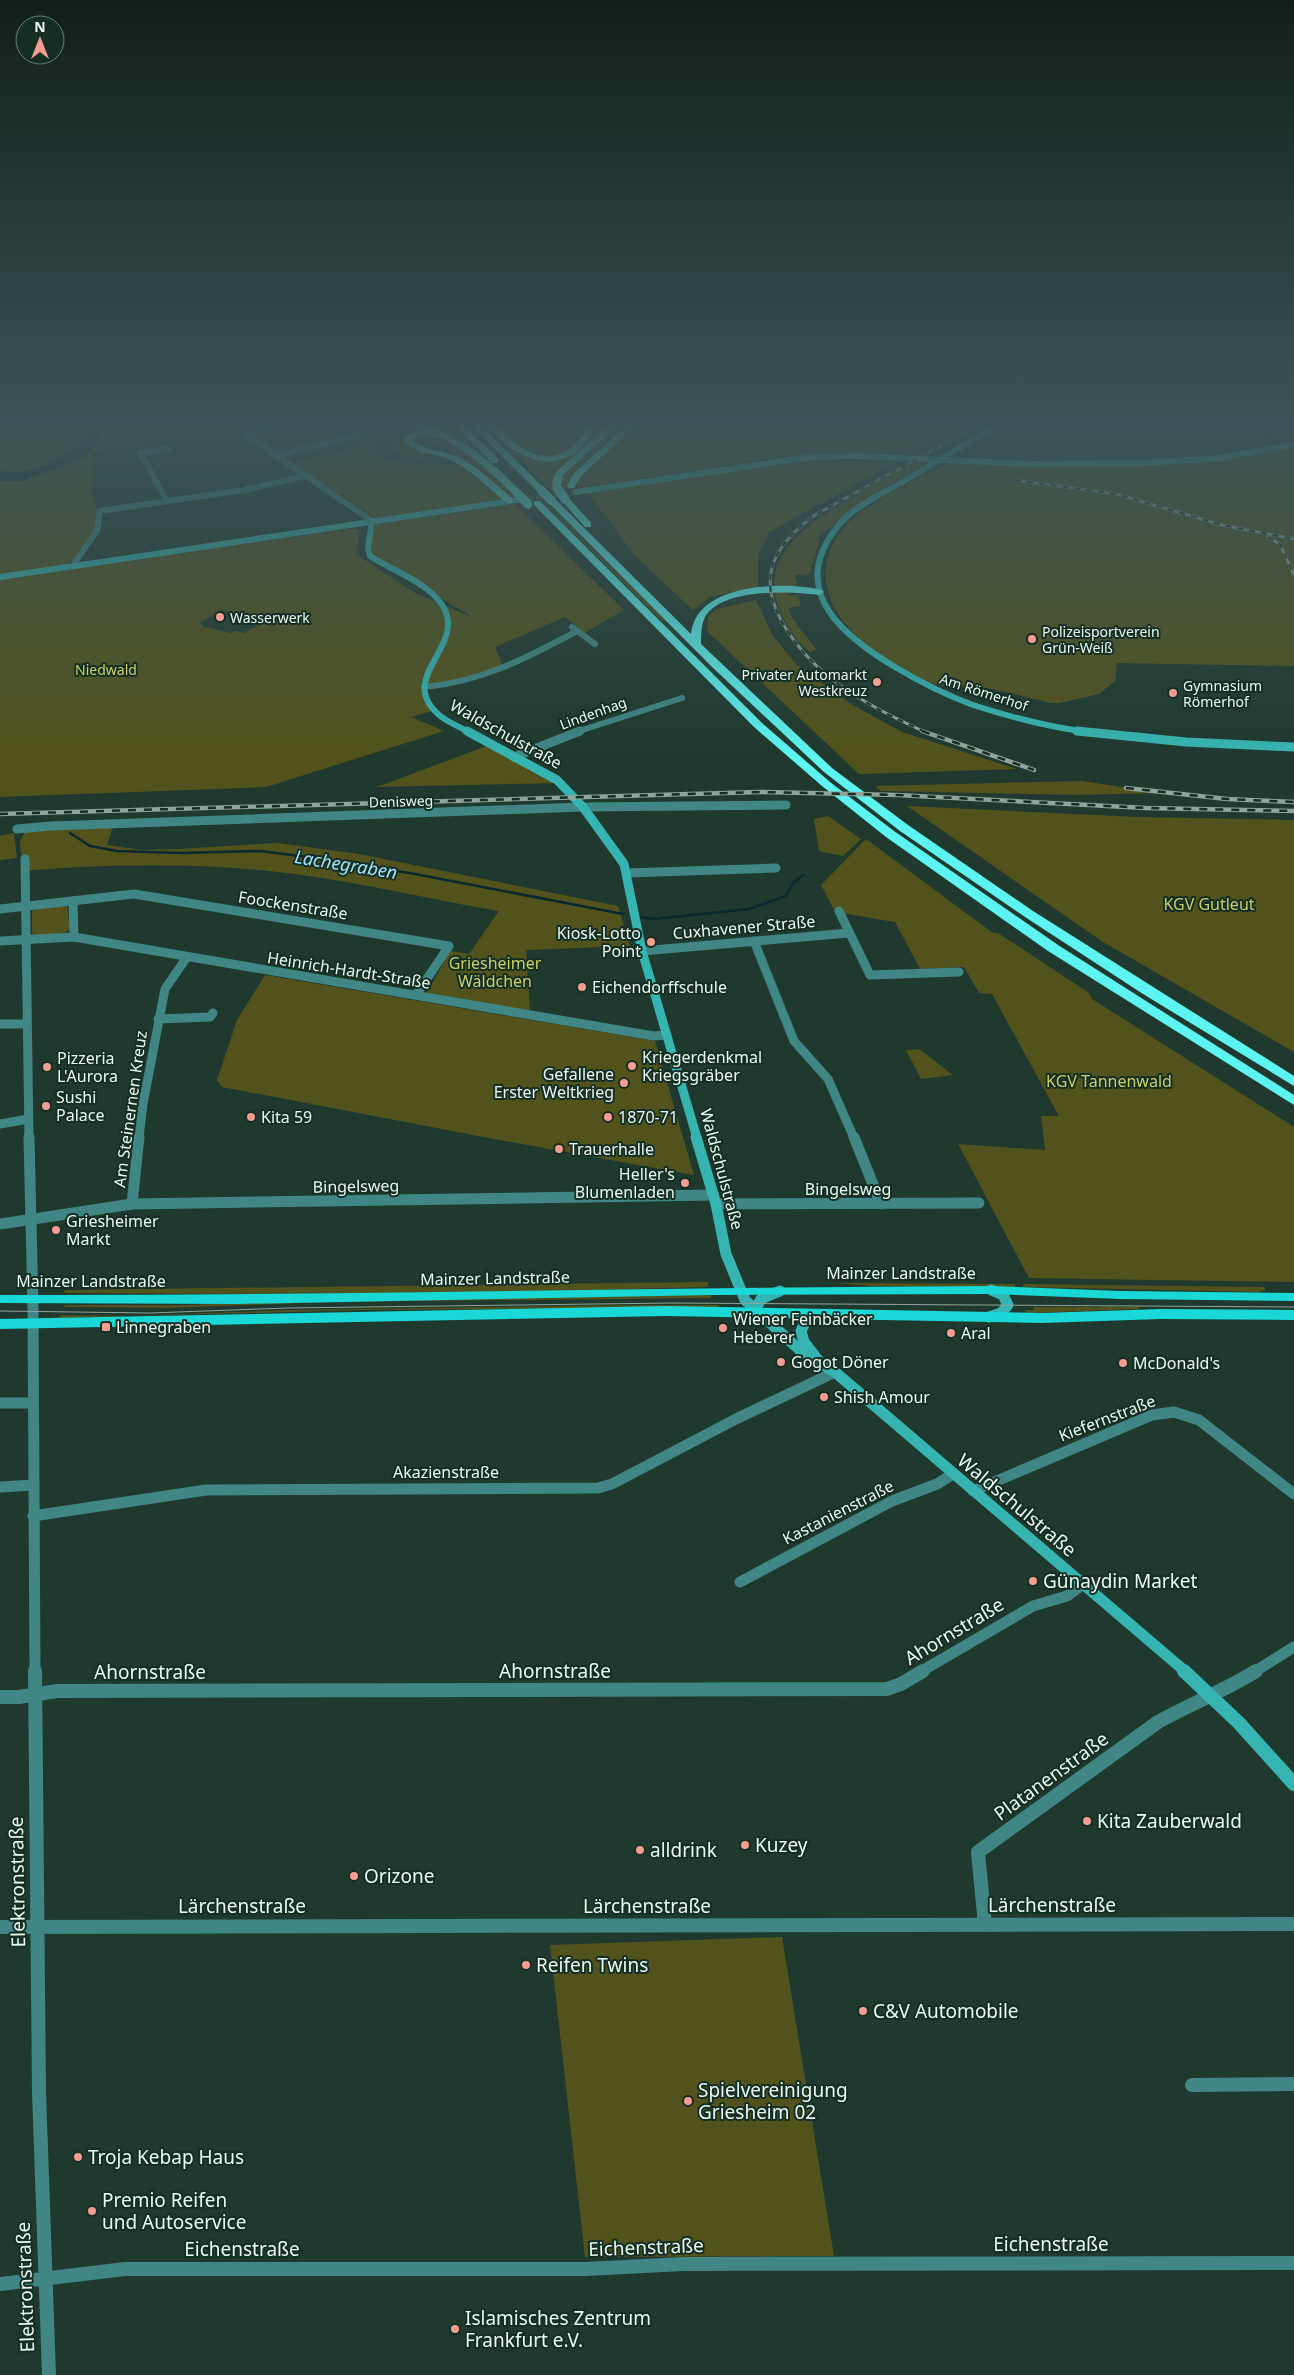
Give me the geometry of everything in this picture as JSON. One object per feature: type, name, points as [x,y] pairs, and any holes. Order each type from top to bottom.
[{"type":"highway","points":[[560,534],[591,567],[612,579],[774,741],[890,834],[1053,948],[1294,1101]]},
{"type":"highway","points":[[585,534],[780,727],[828,770],[904,828],[1029,914],[1148,992],[1294,1082]]},
{"type":"highway","points":[[595,534],[645,593]]},
{"type":"highway","points":[[696,645],[699,620],[706,609],[715,602],[749,593],[818,588]]},
{"type":"main road","name":"Mainzer Landstraße","points":[[0,1299],[236,1300],[740,1291],[992,1290],[1120,1295],[1294,1297]]},
{"type":"main road","name":"Mainzer Landstraße","points":[[0,1324],[666,1311],[986,1317],[1160,1314],[1294,1315]]},
{"type":"street","points":[[76,565],[75,562],[95,534]]},
{"type":"street","points":[[0,577],[286,534]]},
{"type":"street","points":[[370,534],[367,550],[370,556],[433,594],[450,620],[450,630],[425,679],[424,687]]},
{"type":"street","points":[[818,588],[822,551],[831,534]]},
{"type":"street","name":"Am Römerhof","points":[[818,588],[829,615],[868,651],[899,672],[931,689],[974,706],[1078,731],[1141,738],[1294,747]]},
{"type":"street","name":"Waldschulstraße","points":[[595,644],[574,629],[506,668],[480,679],[424,687],[427,704],[440,716],[557,780],[583,807],[621,859],[627,873],[642,952],[715,1199],[717,1217],[740,1291],[757,1312],[803,1354],[834,1372],[1211,1696],[1271,1757],[1294,1784]]},
{"type":"street","name":"Lindenhag","points":[[514,757],[573,733],[682,698]]},
{"type":"street","name":"Denisweg","points":[[17,829],[60,825],[583,807],[786,805]]},
{"type":"street","name":"Elektronstraße","points":[[25,859],[26,1024],[33,1298],[33,1516],[39,2092],[49,2375]]},
{"type":"street","points":[[627,873],[776,868]]},
{"type":"street","name":"Foockenstraße","points":[[0,909],[134,894],[449,946],[416,995]]},
{"type":"street","points":[[73,901],[74,937]]},
{"type":"street","points":[[839,911],[870,975],[959,972]]},
{"type":"street","name":"Cuxhavener Straße","points":[[642,952],[849,933]]},
{"type":"street","name":"Heinrich-Hardt-Straße","points":[[0,942],[64,936],[74,937],[654,1036],[667,1035]]},
{"type":"street","points":[[754,941],[789,1031],[794,1040],[828,1079],[842,1107],[881,1204]]},
{"type":"street","name":"Am Steinernen Kreuz","points":[[132,1204],[143,1104],[158,1019],[165,989],[187,957]]},
{"type":"street","name":"Am Steinernen Kreuz","points":[[158,1019],[210,1017],[213,1013]]},
{"type":"street","points":[[0,1024],[26,1024]]},
{"type":"street","points":[[0,1124],[28,1119]]},
{"type":"street","name":"Bingelsweg","points":[[0,1224],[132,1204],[715,1199],[881,1204],[979,1203]]},
{"type":"street","name":"Mainzer Landstraße","points":[[986,1317],[997,1315],[1008,1305],[1003,1295],[992,1290]]},
{"type":"street","points":[[757,1312],[756,1304],[762,1298],[781,1291]]},
{"type":"street","name":"Waldschulstraße","points":[[816,1315],[802,1325],[801,1337],[820,1363]]},
{"type":"street","name":"Akazienstraße","points":[[33,1516],[206,1490],[598,1488],[612,1484],[736,1419],[834,1372]]},
{"type":"street","points":[[0,1402],[33,1402]]},
{"type":"street","name":"Kiefernstraße","points":[[973,1491],[1152,1415],[1174,1412],[1200,1420],[1294,1494]]},
{"type":"street","name":"Kastanienstraße","points":[[740,1582],[892,1501],[937,1484],[953,1474]]},
{"type":"street","points":[[0,1487],[33,1485]]},
{"type":"street","name":"Ahornstraße","points":[[0,1697],[66,1691],[887,1689],[901,1684],[1033,1606],[1067,1596],[1082,1585]]},
{"type":"street","points":[[1211,1696],[1229,1688],[1294,1647]]},
{"type":"street","name":"Platanenstraße","points":[[985,1925],[978,1852],[1158,1722],[1190,1704],[1211,1696]]},
{"type":"street","name":"Lärchenstraße","points":[[0,1927],[1294,1924]]},
{"type":"street","points":[[1192,2085],[1294,2084]]},
{"type":"street","name":"Eichenstraße","points":[[0,2284],[125,2269],[586,2269],[683,2264],[1294,2263]]},
{"type":"green space","name":"Niedwald","points":[[0,534],[93,534],[66,569],[312,534],[359,534],[356,554],[415,593],[476,619],[430,592],[418,582],[377,564],[368,554],[371,534],[546,534],[624,610],[584,633],[565,617],[495,647],[503,666],[479,677],[424,687],[435,710],[411,717],[444,731],[266,787],[0,797]],"holes":[[[221,610],[264,621],[245,633],[234,631],[231,633],[204,627],[200,623]]]},
{"type":"green space","points":[[575,534],[577,534],[651,606],[651,609],[653,608],[666,621],[662,621]]},
{"type":"green space","points":[[619,534],[768,534],[758,555],[758,587],[710,597],[693,610],[636,557]]},
{"type":"green space","points":[[800,534],[822,534],[819,537],[810,574],[795,575],[797,584],[795,586],[786,586],[789,596],[798,595],[801,606],[788,608],[794,621],[817,650],[810,652],[788,627],[779,609],[774,588],[777,568],[785,551]]},
{"type":"green space","points":[[841,534],[1294,534],[1294,666],[1117,663],[1115,681],[1099,694],[1060,703],[1050,703],[992,689],[940,686],[910,673],[886,659],[863,642],[844,622],[831,600],[826,576],[830,551]]},
{"type":"green space","points":[[756,600],[773,636],[797,665],[851,704],[902,732],[1017,769],[859,774],[707,631],[708,617],[716,609]]},
{"type":"green space","points":[[489,745],[558,783],[376,787],[390,782]]},
{"type":"green space","points":[[1082,781],[1162,793],[1077,795],[881,791],[875,786]]},
{"type":"green space","name":"KGV Gutleut","points":[[907,806],[1138,817],[1294,820],[1294,1052],[1103,942]]},
{"type":"green space","points":[[828,816],[861,839],[843,856],[819,851],[814,819]]},
{"type":"green space","name":"Griesheimer Wäldchen","points":[[114,823],[107,845],[142,850],[278,843],[359,854],[618,906],[630,946],[526,950],[530,1011],[427,993],[450,951],[469,954],[499,911],[299,874],[239,868],[146,865],[23,871],[20,841],[26,830]]},
{"type":"green space","points":[[14,833],[17,858],[0,860],[0,836]]},
{"type":"green space","name":"KGV Tannenwald","points":[[866,839],[993,933],[998,933],[1089,993],[1092,999],[1294,1127],[1294,1282],[1029,1278],[958,1144],[1045,1150],[1041,1116],[1059,1116],[992,994],[979,993],[964,967],[920,969],[895,922],[835,912],[821,885]]},
{"type":"green space","points":[[62,904],[67,906],[70,929],[65,933],[35,936],[32,934],[32,911],[37,907]]},
{"type":"green space","points":[[265,975],[655,1041],[694,1175],[222,1087],[217,1080],[237,1020]]},
{"type":"green space","points":[[919,1049],[953,1075],[921,1079],[906,1050]]},
{"type":"green space","points":[[708,1282],[708,1287],[547,1291],[306,1294],[64,1293],[65,1290]]},
{"type":"green space","points":[[838,1283],[1015,1284],[1015,1287],[871,1286]]},
{"type":"green space","points":[[1023,1284],[1265,1287],[1265,1290],[1258,1292],[1023,1287]]},
{"type":"green space","points":[[711,1294],[711,1298],[332,1302],[168,1308],[64,1307],[65,1305],[192,1305],[237,1302]]},
{"type":"green space","points":[[719,1305],[719,1307],[364,1310],[59,1318],[61,1315],[128,1316],[286,1310]]},
{"type":"green space","points":[[1033,1307],[1138,1307],[1139,1309],[1026,1313],[1025,1310],[1034,1310]]},
{"type":"green space","name":"Spielvereinigung Griesheim 02","points":[[782,1937],[834,2256],[585,2257],[550,1945]]},
{"type":"waterway","name":"Lachegraben","points":[[70,833],[90,846],[117,851],[181,853],[260,851],[324,859],[415,874],[623,914]]},
{"type":"waterway","name":"Lachegraben","points":[[639,917],[654,919],[749,909],[786,896],[793,883],[803,875]]},
{"type":"tram line","points":[[0,1311],[150,1313],[288,1308],[671,1303],[1294,1307]]},
{"type":"railway","points":[[793,534],[781,548],[774,561],[770,588],[781,620],[794,640],[825,674],[843,688],[883,712],[925,732]]},
{"type":"railway","points":[[1267,534],[1294,539]]},
{"type":"railway","points":[[1268,537],[1280,544],[1294,575]]},
{"type":"railway","points":[[922,731],[1034,770]]},
{"type":"railway","points":[[1126,788],[1227,799],[1294,802]]},
{"type":"railway","points":[[0,814],[760,792],[897,795],[1146,808],[1294,811]]},
{"type":"place","name":"Wasserwerk","points":[[220,617]]},
{"type":"place","name":"Polizeisportverein Grün-Weiß","points":[[1032,639]]},
{"type":"place","name":"Privater Automarkt Westkreuz","points":[[877,682]]},
{"type":"place","name":"Gymnasium Römerhof","points":[[1173,693]]},
{"type":"place","name":"Kiosk-Lotto Point","points":[[651,942]]},
{"type":"place","name":"Eichendorffschule","points":[[582,987]]},
{"type":"place","name":"Kriegerdenkmal Kriegsgräber","points":[[632,1066]]},
{"type":"place","name":"Pizzeria L'Aurora","points":[[47,1067]]},
{"type":"place","name":"Gefallene Erster Weltkrieg","points":[[624,1083]]},
{"type":"place","name":"Sushi Palace","points":[[46,1106]]},
{"type":"place","name":"Kita 59","points":[[251,1117]]},
{"type":"place","name":"1870-71","points":[[608,1117]]},
{"type":"place","name":"Trauerhalle","points":[[559,1149]]},
{"type":"place","name":"Heller's Blumenladen","points":[[685,1183]]},
{"type":"place","name":"Griesheimer Markt","points":[[56,1230]]},
{"type":"place","name":"Linnegraben","points":[[106,1327]]},
{"type":"place","name":"Wiener Feinbäcker Heberer","points":[[723,1328]]},
{"type":"place","name":"Aral","points":[[951,1333]]},
{"type":"place","name":"Gogot Döner","points":[[781,1362]]},
{"type":"place","name":"McDonald's","points":[[1123,1363]]},
{"type":"place","name":"Shish Amour","points":[[824,1397]]},
{"type":"place","name":"Günaydin Market","points":[[1033,1581]]},
{"type":"place","name":"Kita Zauberwald","points":[[1087,1821]]},
{"type":"place","name":"Kuzey","points":[[745,1845]]},
{"type":"place","name":"alldrink","points":[[640,1850]]},
{"type":"place","name":"Orizone","points":[[354,1876]]},
{"type":"place","name":"Reifen Twins","points":[[526,1965]]},
{"type":"place","name":"C&V Automobile","points":[[863,2011]]},
{"type":"place","name":"Spielvereinigung Griesheim 02","points":[[688,2101]]},
{"type":"place","name":"Troja Kebap Haus","points":[[78,2157]]},
{"type":"place","name":"Premio Reifen und Autoservice","points":[[92,2211]]},
{"type":"place","name":"Islamisches Zentrum Frankfurt e.V.","points":[[455,2329]]}]
